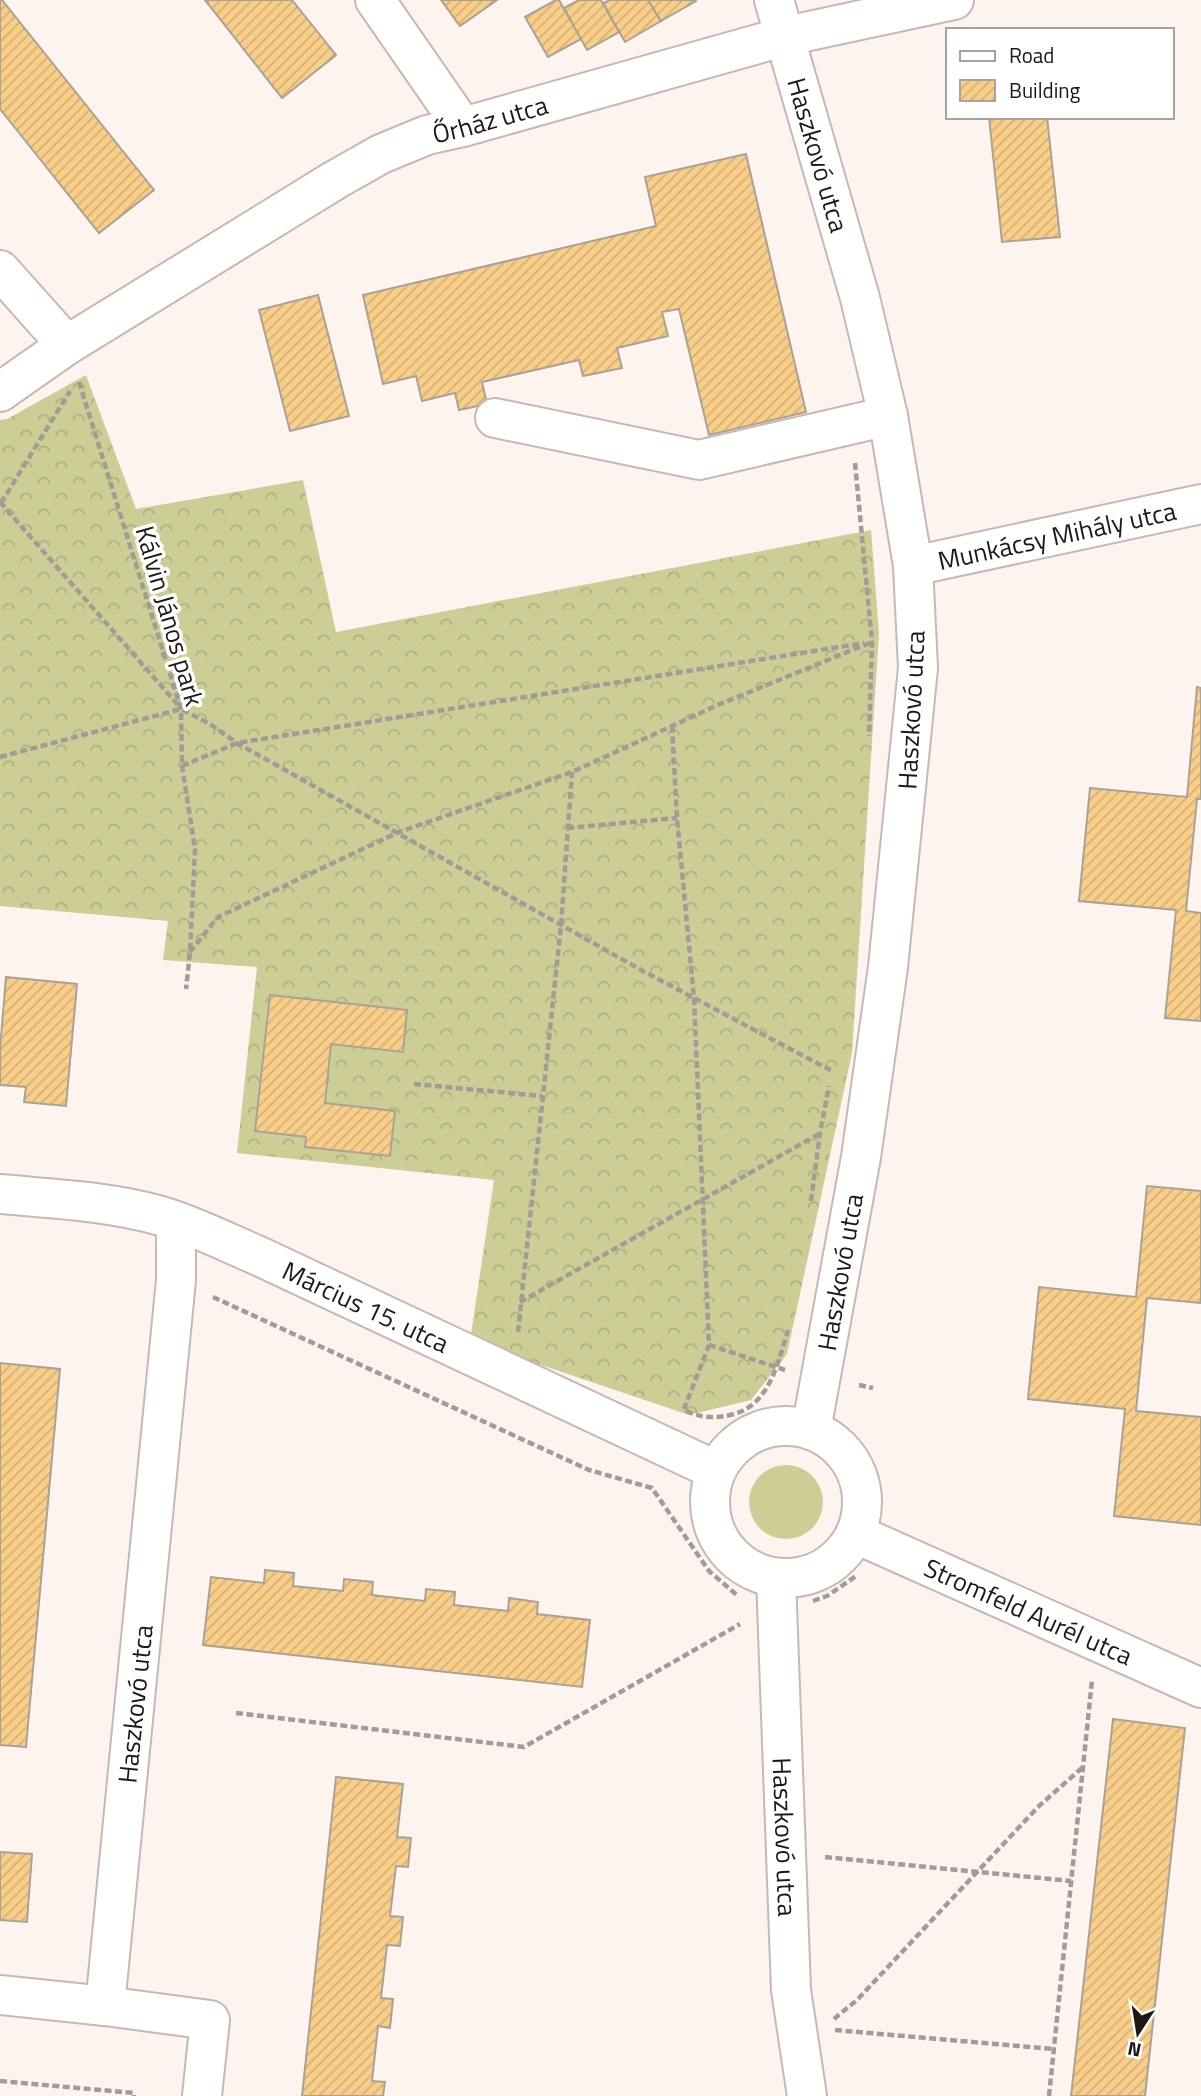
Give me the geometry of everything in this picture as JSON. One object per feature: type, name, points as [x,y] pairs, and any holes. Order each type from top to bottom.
[{"type":"street","points":[[375,0],[464,127]]},
{"type":"street","name":"Haszkovó utca","points":[[774,0],[860,298],[873,420],[913,566],[918,668],[888,967],[861,1157],[811,1430]]},
{"type":"street","name":"Őrház utca","points":[[0,392],[73,362],[335,180],[381,154],[426,135],[464,127],[786,36],[936,2]]},
{"type":"street","points":[[0,270],[73,362]]},
{"type":"street","points":[[495,418],[699,460],[873,420]]},
{"type":"street","name":"Munkácsy Mihály utca","points":[[913,566],[1201,504]]},
{"type":"street","name":"Március 15. utca","points":[[0,1194],[115,1205],[176,1222],[261,1257],[715,1470]]},
{"type":"street","name":"Haszkovó utca","points":[[106,2006],[176,1280],[176,1222]]},
{"type":"street","points":[[790,1425],[811,1430],[836,1444],[859,1477],[863,1499],[859,1552],[842,1555],[820,1570],[798,1578],[789,1591],[745,1567],[726,1551],[713,1528],[709,1494],[715,1470],[730,1449],[749,1434],[768,1427],[790,1425]]},
{"type":"street","name":"Stromfeld Aurél utca","points":[[859,1552],[1201,1688]]},
{"type":"street","name":"Haszkovó utca","points":[[789,1591],[792,1990],[807,2096]]},
{"type":"street","points":[[0,1995],[210,2020],[202,2096]]},
{"type":"path","points":[[73,362],[0,503],[181,709],[211,724],[236,743],[561,925],[832,1071]]},
{"type":"path","name":"Kálvin János park","points":[[73,362],[181,709],[183,766],[195,849],[186,989]]},
{"type":"path","points":[[869,749],[872,642],[854,472],[873,420]]},
{"type":"path","points":[[190,952],[218,917],[399,832],[572,772],[720,704],[872,642]]},
{"type":"path","points":[[183,766],[236,743],[872,642]]},
{"type":"path","points":[[0,757],[181,709]]},
{"type":"path","points":[[672,726],[677,818],[694,998],[709,1346],[684,1409]]},
{"type":"path","points":[[518,1332],[561,925],[572,772]]},
{"type":"path","points":[[567,828],[677,818]]},
{"type":"path","points":[[810,1209],[834,1057]]},
{"type":"path","points":[[414,1084],[542,1096]]},
{"type":"path","points":[[520,1302],[820,1133]]},
{"type":"path","points":[[176,1280],[589,1470],[652,1488],[709,1571],[745,1602]]},
{"type":"path","points":[[506,1326],[530,1338]]},
{"type":"path","points":[[672,1404],[704,1418],[722,1418],[744,1411],[760,1400],[776,1368],[788,1329]]},
{"type":"path","points":[[789,1591],[827,1596],[859,1552]]},
{"type":"path","points":[[236,1713],[524,1746],[746,1620]]},
{"type":"path","points":[[1048,2096],[1090,1703]]},
{"type":"path","points":[[832,2022],[857,2000],[975,1872],[1083,1767]]},
{"type":"path","points":[[812,1856],[1071,1881]]},
{"type":"path","points":[[823,2029],[1054,2049]]},
{"type":"path","points":[[0,2081],[134,2093],[134,2096]]},
{"type":"green space","points":[[86,375],[136,509],[303,480],[336,632],[871,530],[879,633],[852,1053],[787,1354],[751,1400],[689,1415],[470,1341],[494,1180],[237,1153],[257,967],[163,960],[168,921],[0,906],[0,420],[7,419]]},
{"type":"green space","points":[[786,1465],[807,1471],[817,1481],[823,1502],[817,1523],[807,1533],[786,1539],[765,1533],[755,1523],[749,1502],[755,1481],[765,1471]]},
{"type":"building","points":[[0,0],[154,190],[99,233],[0,109]]},
{"type":"building","points":[[205,0],[292,0],[336,55],[282,98]]},
{"type":"building","points":[[441,0],[497,0],[460,26]]},
{"type":"building","points":[[559,0],[581,39],[548,57],[525,17]]},
{"type":"building","points":[[579,0],[601,0],[619,32],[587,50],[564,8]]},
{"type":"building","points":[[610,0],[648,0],[661,21],[625,42],[603,3]]},
{"type":"building","points":[[648,0],[695,0],[696,1],[661,21]]},
{"type":"building","points":[[989,119],[1047,119],[1060,237],[1002,242]]},
{"type":"building","points":[[746,154],[806,412],[709,435],[679,309],[662,312],[668,336],[617,348],[622,368],[583,376],[579,360],[482,382],[487,404],[459,410],[455,393],[422,401],[416,376],[383,384],[363,295],[656,226],[645,177]]},
{"type":"building","points":[[318,295],[349,416],[290,431],[259,310]]},
{"type":"building","points":[[1197,687],[1201,688],[1201,799],[1197,799],[1186,911],[1201,913],[1201,1021],[1165,1018],[1176,910],[1079,901],[1090,788],[1187,797]]},
{"type":"building","points":[[6,977],[77,984],[66,1106],[24,1102],[26,1087],[0,1085]]},
{"type":"building","points":[[270,995],[407,1010],[403,1052],[331,1044],[325,1103],[395,1111],[390,1156],[305,1147],[306,1137],[255,1131]]},
{"type":"building","points":[[1147,1186],[1201,1191],[1201,1303],[1147,1298],[1136,1411],[1201,1417],[1201,1525],[1114,1516],[1125,1409],[1028,1399],[1039,1287],[1136,1297]]},
{"type":"building","points":[[0,1363],[60,1369],[26,1747],[0,1745]]},
{"type":"building","points":[[265,1570],[294,1573],[293,1586],[343,1591],[344,1579],[373,1582],[372,1595],[425,1601],[426,1589],[455,1592],[454,1605],[508,1611],[509,1598],[538,1602],[537,1614],[590,1620],[582,1687],[203,1645],[211,1577],[264,1583]]},
{"type":"building","points":[[1113,1719],[1185,1728],[1145,2096],[1071,2096]]},
{"type":"building","points":[[336,1777],[403,1784],[397,1837],[411,1838],[408,1867],[396,1866],[390,1916],[403,1917],[400,1946],[387,1945],[381,1998],[393,1999],[390,2028],[378,2026],[372,2081],[385,2082],[383,2096],[302,2096]]},
{"type":"building","points":[[0,1852],[32,1854],[27,1922],[0,1920]]}]
